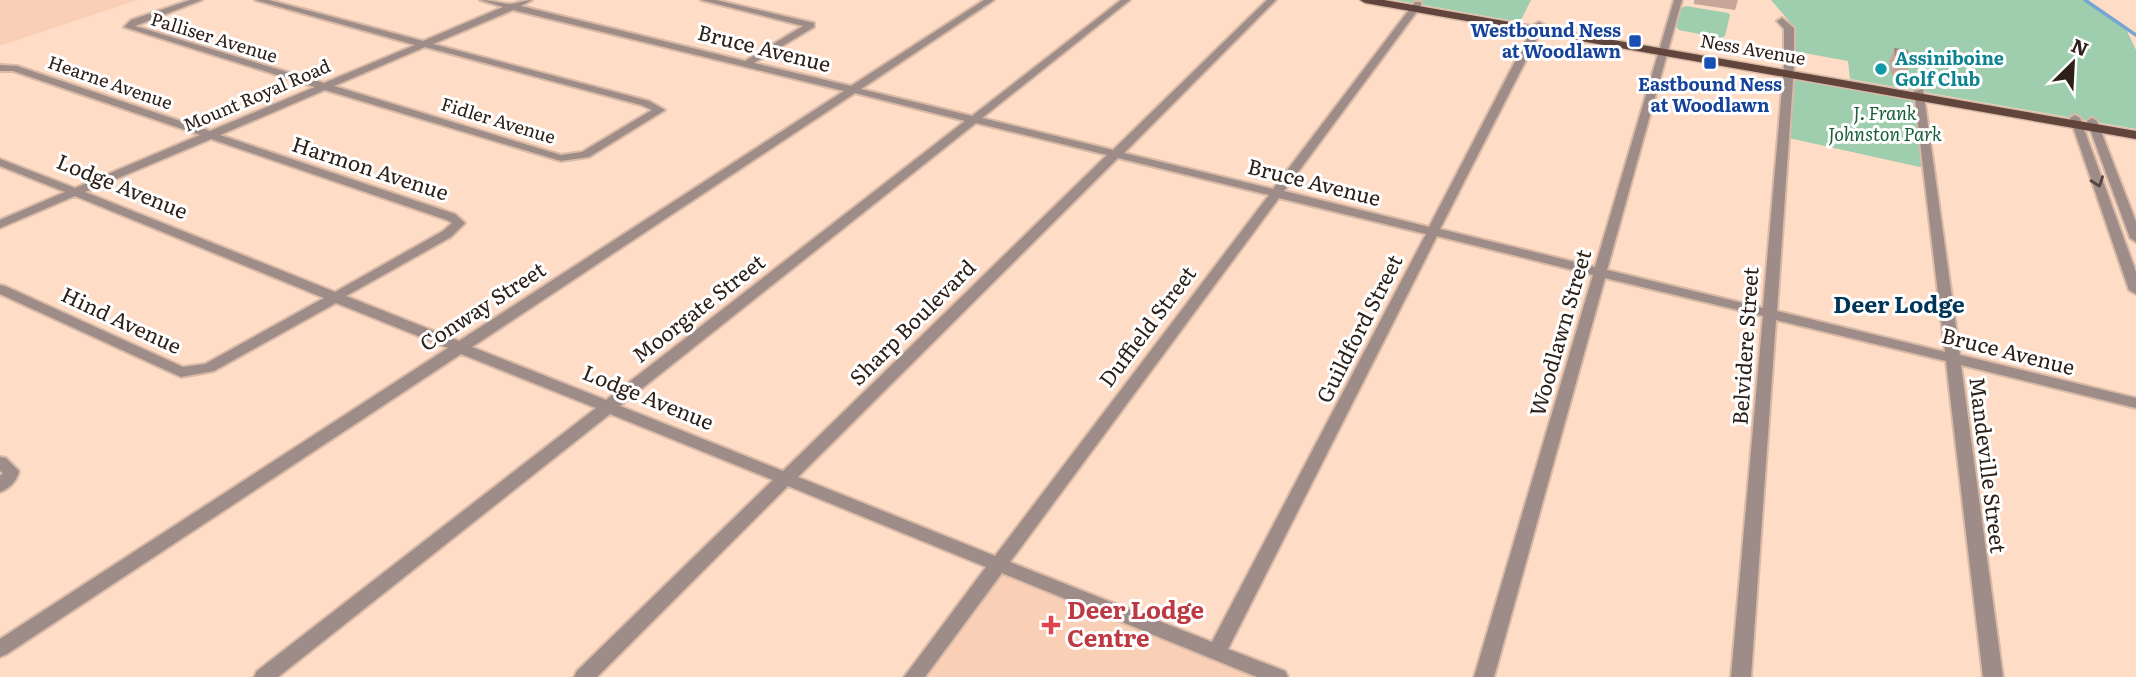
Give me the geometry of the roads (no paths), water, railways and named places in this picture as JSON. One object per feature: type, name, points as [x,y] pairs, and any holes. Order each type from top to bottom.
[{"type":"main road","name":"Ness Avenue","points":[[1365,0],[1416,6],[2093,124],[2136,129]]},
{"type":"main road","name":"Ness Avenue","points":[[1395,0],[1416,6]]},
{"type":"main road","name":"Ness Avenue","points":[[2093,124],[2136,135]]},
{"type":"street","name":"Palliser Avenue","points":[[198,0],[134,22],[129,27],[322,87]]},
{"type":"street","points":[[259,0],[422,45]]},
{"type":"street","name":"Bruce Avenue","points":[[484,0],[2136,403]]},
{"type":"street","name":"Mount Royal Road","points":[[0,224],[528,0]]},
{"type":"street","points":[[705,0],[811,25],[746,64]]},
{"type":"street","name":"Conway Street","points":[[0,649],[990,0]]},
{"type":"street","name":"Moorgate Street","points":[[264,677],[1126,0]]},
{"type":"street","name":"Sharp Boulevard","points":[[584,677],[1272,0]]},
{"type":"street","name":"Woodlawn Street","points":[[1484,677],[1678,0]]},
{"type":"street","name":"Duffield Street","points":[[914,677],[1416,6]]},
{"type":"street","name":"Belvidere Street","points":[[1741,677],[1788,71],[1789,28],[1782,21]]},
{"type":"street","name":"Guildford Street","points":[[1217,652],[1538,28]]},
{"type":"street","name":"Fidler Avenue","points":[[322,87],[561,158],[585,155],[660,110],[645,103],[422,45]]},
{"type":"street","name":"Hearne Avenue","points":[[0,68],[14,68],[208,136]]},
{"type":"street","name":"Mandeville Street","points":[[1920,94],[1993,677]]},
{"type":"street","points":[[2076,121],[2136,290]]},
{"type":"street","points":[[2093,124],[2136,238]]},
{"type":"street","name":"Harmon Avenue","points":[[208,136],[457,219],[459,223],[447,234],[335,297]]},
{"type":"street","name":"Lodge Avenue","points":[[0,162],[1278,677]]},
{"type":"street","name":"Hind Avenue","points":[[0,289],[181,372],[209,368],[335,297]]},
{"type":"street","points":[[0,462],[11,471],[10,476],[0,486]]},
{"type":"waterway","points":[[2085,0],[2136,35]]},
{"type":"place","name":"Westbound Ness at Woodlawn","points":[[1635,41]]},
{"type":"place","name":"Eastbound Ness at Woodlawn","points":[[1710,63]]},
{"type":"place","name":"Assiniboine Golf Club","points":[[1881,69]]},
{"type":"place","name":"Deer Lodge Centre","points":[[1051,625]]},
{"type":"district","name":"Deer Lodge","points":[[1899,305]]},
{"type":"park label","name":"J. Frank Johnston Park","points":[[1885,124]]}]
